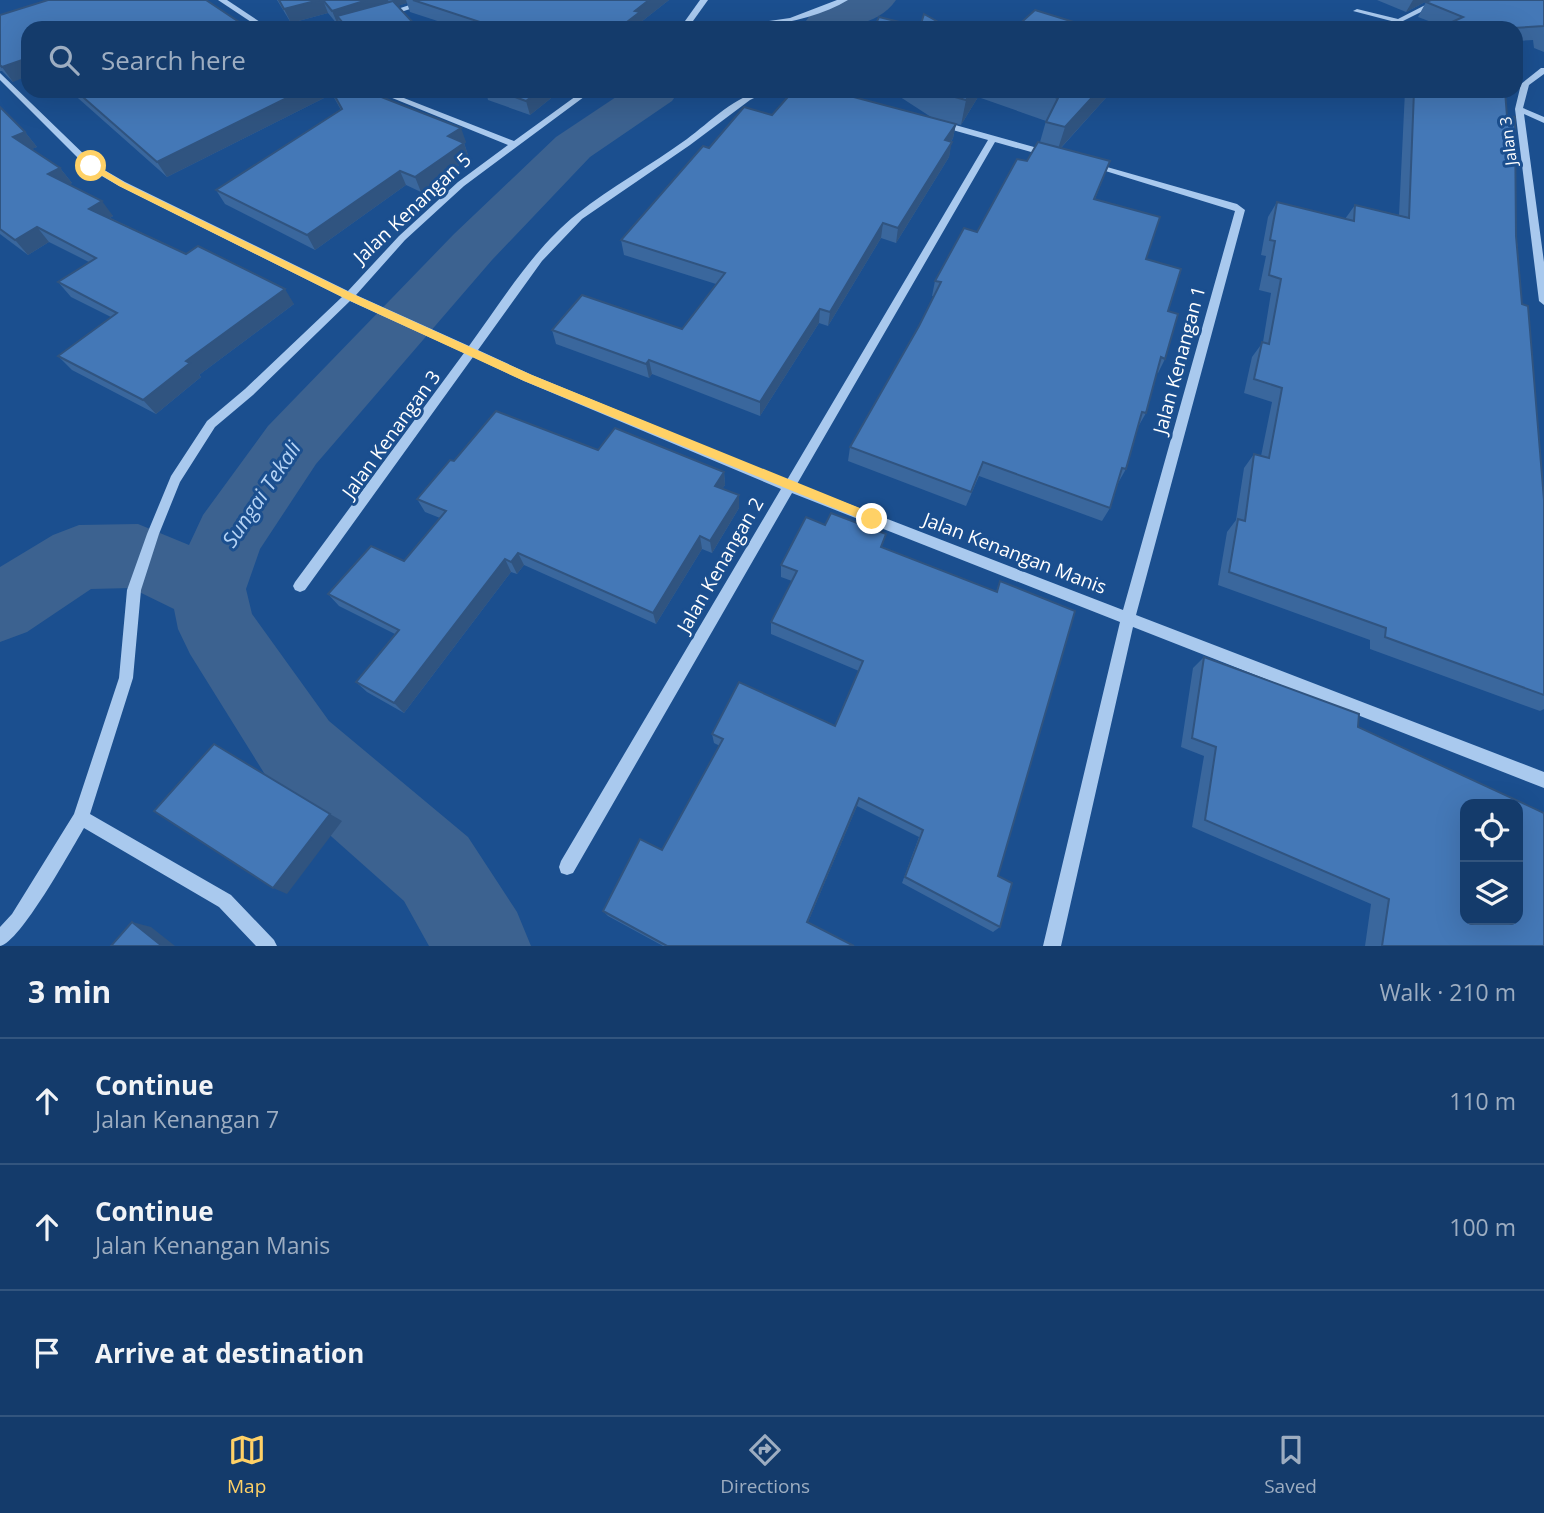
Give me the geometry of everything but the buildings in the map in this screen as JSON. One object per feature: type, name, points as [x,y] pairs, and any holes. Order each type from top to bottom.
[{"type":"street","points":[[222,0],[254,21]]},
{"type":"street","points":[[381,16],[433,0]]},
{"type":"street","points":[[689,21],[704,0]]},
{"type":"street","points":[[784,21],[844,0]]},
{"type":"street","points":[[1401,21],[1441,0]]},
{"type":"street","points":[[1357,11],[1395,21]]},
{"type":"street","name":"Jalan 3","points":[[1523,92],[1525,84],[1544,70]]},
{"type":"street","name":"Jalan Kenangan Manis","points":[[0,75],[21,96]]},
{"type":"street","name":"Jalan Kenangan Manis","points":[[23,98],[91,166],[122,184],[437,337],[788,486],[1544,780]]},
{"type":"street","points":[[397,98],[513,144]]},
{"type":"street","name":"Jalan Kenangan 5","points":[[0,939],[18,920],[81,818],[126,678],[134,590],[175,480],[211,424],[249,392],[349,296],[402,239],[442,202],[513,144],[578,98]]},
{"type":"street","name":"Jalan Kenangan 3","points":[[300,586],[473,352],[532,267],[579,217],[747,98]]},
{"type":"street","name":"Jalan 3","points":[[1522,98],[1519,109],[1544,301]]},
{"type":"street","points":[[1519,109],[1544,120]]},
{"type":"street","name":"Jalan Kenangan 1","points":[[926,120],[1234,206],[1240,210],[1128,618],[1052,946]]},
{"type":"street","name":"Jalan Kenangan 2","points":[[567,867],[993,138]]},
{"type":"street","points":[[81,818],[225,901],[268,946]]},
{"type":"waterway","points":[[831,21],[876,0]]},
{"type":"waterway","name":"Sungai Tekali","points":[[208,589],[228,537],[292,445],[473,247],[573,147],[646,98]]},
{"type":"waterway","points":[[0,608],[79,557],[138,556],[208,589]]},
{"type":"waterway","name":"Sungai Tekali","points":[[208,589],[217,629],[299,751],[436,869],[483,946]]},
{"type":"route","points":[[91,166],[122,184],[349,296],[528,378],[872,519]]}]
